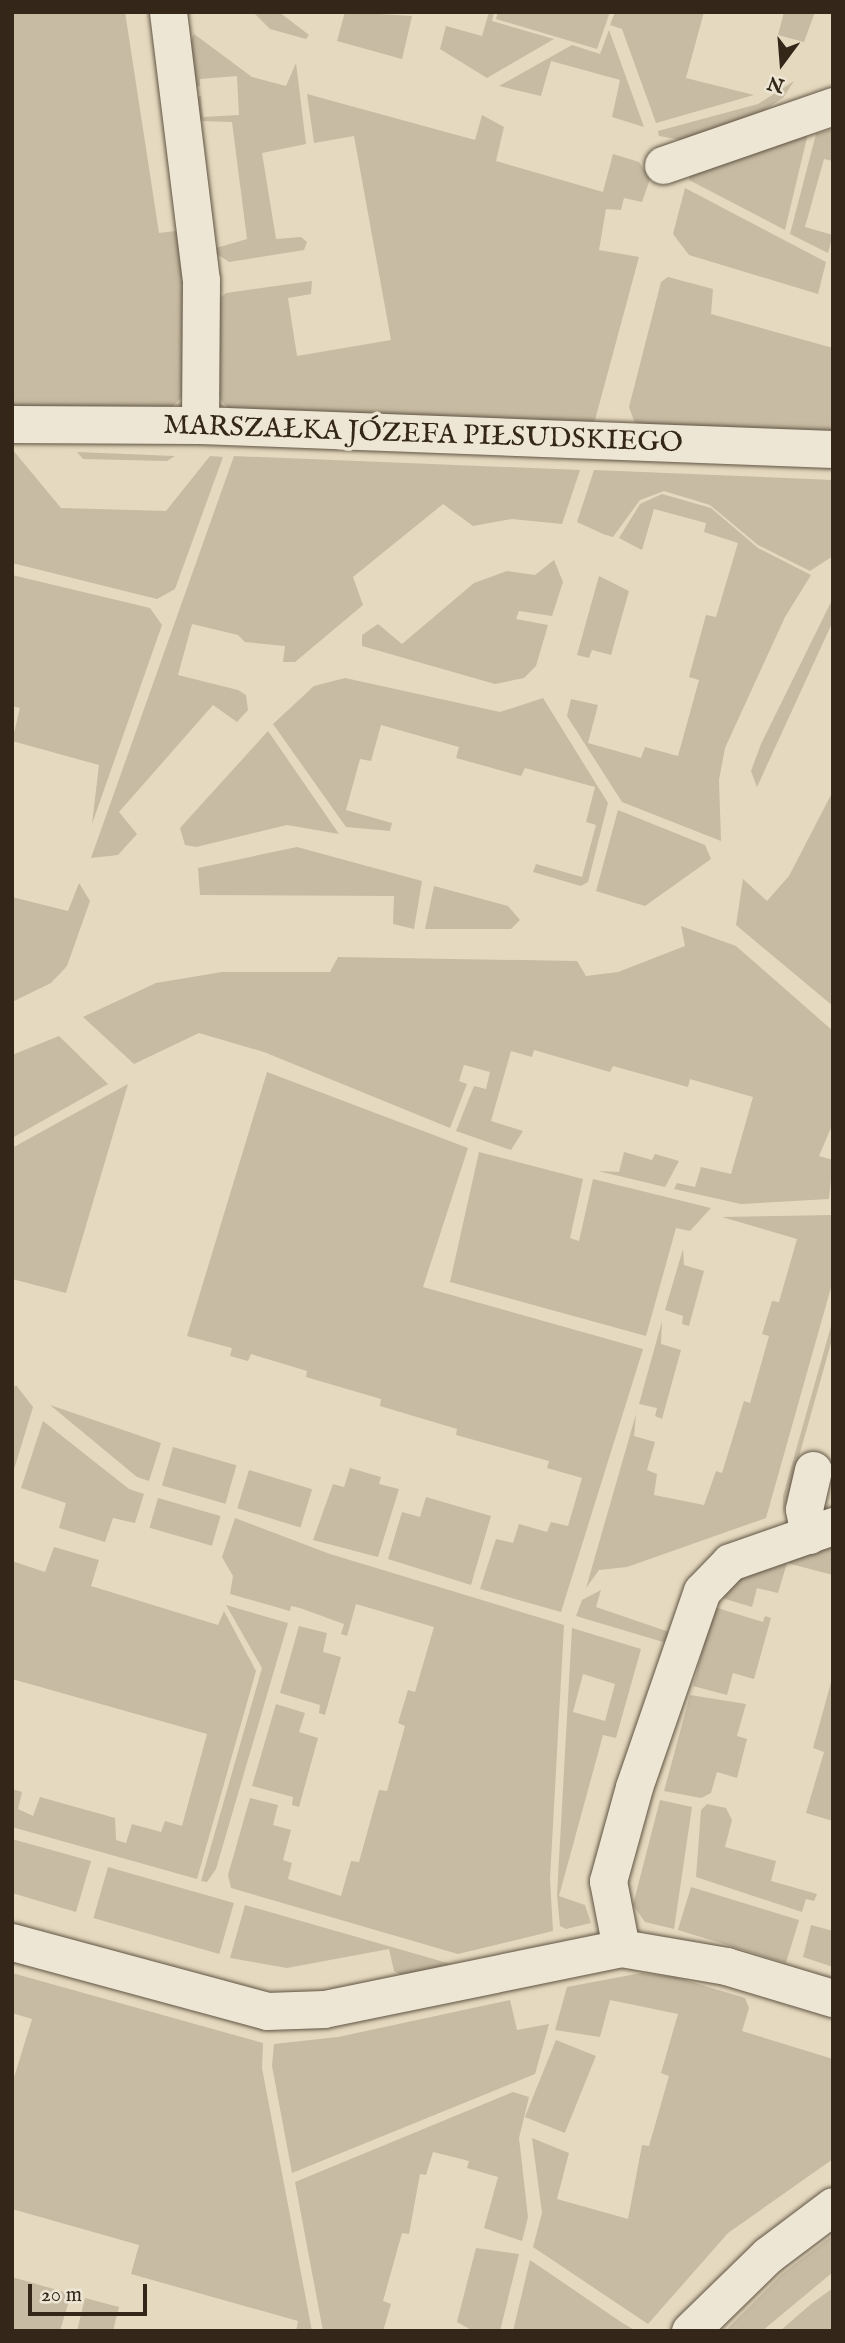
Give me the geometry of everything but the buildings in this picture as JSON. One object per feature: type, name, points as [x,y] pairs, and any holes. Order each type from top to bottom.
[{"type":"street","points":[[168,12],[201,280],[200,425]]},
{"type":"street","points":[[663,165],[825,109]]},
{"type":"street","name":"MARSZAŁKA JÓZEFA PIŁSUDSKIEGO","points":[[12,424],[200,425],[833,449]]},
{"type":"street","points":[[621,1948],[608,1881],[634,1787],[702,1591],[730,1562],[821,1530],[804,1509],[813,1470]]},
{"type":"street","points":[[12,1942],[234,2005],[282,2012],[324,2009],[621,1948],[672,1954],[833,1998]]},
{"type":"street","points":[[690,2331],[768,2255],[833,2206]]},
{"type":"shaded area","points":[[12,12],[125,12],[159,233],[184,230],[183,396],[171,408],[12,406]]},
{"type":"shaded area","points":[[253,12],[279,12],[309,35],[306,39],[270,29]]},
{"type":"shaded area","points":[[345,12],[412,16],[402,59],[337,41]]},
{"type":"shaded area","points":[[489,12],[494,12],[492,21],[554,39],[487,78],[440,49],[446,26],[482,36]]},
{"type":"shaded area","points":[[498,12],[610,12],[597,49],[496,19]]},
{"type":"shaded area","points":[[615,12],[704,12],[686,78],[754,95],[656,123],[622,29],[610,25]]},
{"type":"shaded area","points":[[784,12],[815,12],[804,42],[778,35]]},
{"type":"shaded area","points":[[609,30],[644,127],[612,117],[620,80],[551,61],[541,96],[499,86],[572,45],[600,54]]},
{"type":"shaded area","points":[[194,34],[252,77],[286,86],[296,63],[306,144],[262,153],[276,239],[301,237],[307,242],[304,250],[229,262],[217,254],[216,248],[247,239],[232,122],[199,121],[193,97],[201,96],[203,117],[239,115],[237,76],[200,79],[200,86],[192,88],[185,53]]},
{"type":"shaded area","points":[[794,81],[783,98],[763,111],[682,140],[659,136],[658,131],[758,104]]},
{"type":"shaded area","points":[[307,94],[475,140],[482,115],[504,127],[496,161],[603,192],[613,154],[639,162],[650,179],[642,202],[624,198],[621,210],[606,209],[599,250],[639,257],[595,420],[588,425],[228,408],[214,392],[219,299],[226,293],[312,281],[311,294],[288,298],[297,356],[391,340],[354,136],[314,143]]},
{"type":"shaded area","points":[[809,129],[785,230],[689,180],[692,171]]},
{"type":"shaded area","points":[[833,129],[833,161],[824,159],[805,227],[833,235],[828,253],[790,234],[816,134]]},
{"type":"shaded area","points":[[685,188],[826,262],[818,294],[689,255],[673,234]]},
{"type":"shaded area","points":[[668,277],[713,289],[711,314],[833,348],[833,435],[640,426],[634,421],[629,407],[661,282]]},
{"type":"shaded area","points":[[12,449],[61,508],[166,511],[210,456],[223,457],[175,589],[157,599],[12,563]]},
{"type":"shaded area","points":[[77,452],[175,456],[167,461],[83,459]]},
{"type":"shaded area","points":[[234,456],[580,470],[562,524],[512,519],[473,526],[443,504],[353,577],[363,605],[295,662],[283,662],[285,646],[245,642],[238,635],[192,624],[178,675],[238,690],[246,695],[248,710],[237,722],[213,705],[119,812],[137,834],[118,855],[91,858]]},
{"type":"shaded area","points":[[594,470],[833,480],[833,556],[810,571],[758,545],[710,505],[664,491],[640,500],[613,537],[603,534],[577,522]]},
{"type":"shaded area","points":[[662,494],[711,508],[758,548],[811,575],[785,617],[725,748],[719,780],[721,841],[622,802],[567,716],[571,699],[598,705],[588,743],[641,758],[645,747],[678,756],[699,680],[689,677],[706,615],[716,617],[738,543],[704,532],[706,523],[654,509],[642,550],[619,538],[640,504]]},
{"type":"shaded area","points":[[554,560],[563,582],[552,616],[519,611],[516,619],[548,625],[536,666],[524,678],[495,684],[362,646],[362,635],[378,624],[402,644],[474,583],[507,571],[535,575]]},
{"type":"shaded area","points":[[12,575],[150,608],[162,625],[92,824],[99,765],[12,741],[20,708],[12,706]]},
{"type":"shaded area","points":[[599,576],[629,591],[611,655],[592,650],[589,658],[577,655]]},
{"type":"shaded area","points":[[833,598],[833,621],[757,787],[751,771],[761,744]]},
{"type":"shaded area","points":[[345,678],[500,712],[543,698],[608,803],[588,882],[581,886],[533,872],[536,864],[582,877],[596,825],[586,822],[595,787],[525,768],[521,776],[456,758],[459,747],[381,725],[371,761],[360,759],[346,810],[392,823],[390,831],[346,827],[273,724],[314,686]]},
{"type":"shaded area","points":[[268,731],[339,834],[287,825],[196,847],[185,845],[180,828]]},
{"type":"shaded area","points":[[833,791],[833,1006],[736,925],[743,879],[767,901],[789,876]]},
{"type":"shaded area","points":[[618,810],[705,845],[711,859],[645,906],[596,891]]},
{"type":"shaded area","points":[[297,847],[422,881],[414,929],[393,924],[394,896],[200,895],[198,868]]},
{"type":"shaded area","points":[[79,883],[90,901],[67,966],[51,983],[12,1002],[12,897],[68,911]]},
{"type":"shaded area","points":[[434,886],[508,906],[520,920],[511,929],[425,929]]},
{"type":"shaded area","points":[[681,926],[736,946],[833,1031],[833,1123],[819,1156],[833,1160],[829,1199],[741,1204],[674,1189],[677,1183],[695,1187],[701,1167],[731,1174],[753,1097],[690,1079],[688,1087],[613,1066],[610,1072],[534,1050],[532,1057],[511,1051],[491,1121],[523,1131],[511,1150],[456,1131],[474,1086],[486,1089],[490,1072],[464,1065],[459,1081],[467,1084],[450,1128],[264,1052],[199,1033],[134,1064],[83,1017],[156,983],[222,972],[330,972],[338,957],[577,961],[586,976],[618,972],[685,946]]},
{"type":"shaded area","points":[[59,1036],[108,1084],[12,1138],[12,1055]]},
{"type":"shaded area","points":[[267,1072],[468,1148],[423,1287],[643,1349],[561,1612],[480,1589],[496,1539],[513,1543],[519,1524],[547,1532],[551,1522],[568,1526],[582,1478],[547,1468],[549,1461],[456,1435],[457,1429],[380,1406],[381,1399],[306,1377],[307,1371],[251,1354],[248,1361],[230,1356],[232,1348],[187,1336]]},
{"type":"shaded area","points":[[128,1084],[66,1293],[12,1279],[12,1148]]},
{"type":"shaded area","points":[[479,1152],[583,1179],[570,1238],[579,1241],[593,1179],[711,1208],[690,1231],[676,1228],[646,1336],[450,1282]]},
{"type":"shaded area","points":[[624,1152],[652,1160],[655,1154],[679,1161],[665,1187],[598,1171],[619,1172]]},
{"type":"shaded area","points":[[833,1215],[832,1284],[766,1518],[627,1567],[599,1570],[586,1588],[636,1414],[634,1436],[655,1442],[647,1470],[657,1474],[654,1495],[704,1505],[716,1471],[722,1473],[744,1401],[750,1403],[769,1336],[762,1334],[772,1301],[779,1302],[797,1239],[722,1217]]},
{"type":"shaded area","points":[[683,1249],[684,1265],[704,1271],[689,1326],[682,1324],[683,1316],[665,1310]]},
{"type":"shaded area","points":[[833,1319],[833,1336],[783,1513],[783,1496]]},
{"type":"shaded area","points":[[662,1321],[661,1344],[681,1350],[662,1419],[655,1416],[657,1408],[639,1404]]},
{"type":"shaded area","points":[[16,1385],[33,1407],[12,1476],[12,1390]]},
{"type":"shaded area","points":[[50,1405],[161,1443],[149,1481],[137,1477]]},
{"type":"shaded area","points":[[43,1421],[129,1489],[144,1494],[135,1523],[113,1518],[105,1542],[59,1528],[66,1503],[21,1488]]},
{"type":"shaded area","points":[[173,1447],[236,1465],[225,1504],[162,1485]]},
{"type":"shaded area","points":[[350,1468],[381,1477],[379,1484],[399,1489],[378,1557],[313,1540],[333,1484],[344,1487]]},
{"type":"shaded area","points":[[249,1470],[312,1489],[300,1528],[237,1508]]},
{"type":"shaded area","points":[[426,1497],[491,1516],[471,1585],[388,1559],[402,1512],[420,1517]]},
{"type":"shaded area","points":[[158,1498],[220,1516],[212,1546],[149,1528]]},
{"type":"shaded area","points":[[235,1518],[330,1554],[564,1625],[550,1879],[553,1931],[458,1954],[231,1888],[228,1875],[250,1798],[278,1805],[273,1825],[291,1830],[283,1860],[292,1863],[288,1879],[341,1896],[351,1861],[359,1862],[379,1790],[387,1791],[405,1726],[398,1723],[408,1690],[415,1692],[434,1627],[356,1604],[347,1636],[341,1634],[344,1624],[300,1608],[291,1606],[290,1611],[230,1594],[233,1576],[222,1557]]},
{"type":"shaded area","points":[[833,1538],[833,1575],[787,1563],[778,1593],[757,1588],[752,1607],[722,1598],[744,1574]]},
{"type":"shaded area","points":[[54,1547],[99,1560],[91,1586],[218,1625],[224,1611],[256,1671],[197,1879],[12,1827],[12,1789],[22,1792],[18,1809],[33,1816],[40,1797],[115,1818],[116,1840],[126,1843],[132,1824],[161,1832],[165,1821],[182,1826],[207,1734],[12,1679],[12,1561],[45,1572]]},
{"type":"shaded area","points":[[601,1590],[596,1607],[675,1634],[673,1645],[576,1616],[582,1600]]},
{"type":"shaded area","points":[[226,1605],[288,1623],[216,1869],[207,1882],[201,1881],[262,1668]]},
{"type":"shaded area","points":[[714,1607],[763,1622],[765,1616],[771,1618],[754,1679],[733,1673],[727,1695],[693,1686]]},
{"type":"shaded area","points":[[299,1626],[327,1633],[323,1652],[341,1657],[325,1715],[319,1713],[320,1705],[280,1693]]},
{"type":"shaded area","points":[[572,1628],[641,1649],[616,1738],[603,1735],[559,1896],[585,1905],[591,1923],[566,1929],[560,1926],[557,1895]],"holes":[[[583,1674],[615,1684],[605,1721],[573,1712]]]},
{"type":"shaded area","points":[[833,1675],[833,1821],[806,1813],[824,1752],[813,1748]]},
{"type":"shaded area","points":[[690,1695],[746,1704],[737,1736],[747,1739],[737,1778],[717,1772],[711,1793],[701,1798],[664,1791]]},
{"type":"shaded area","points":[[276,1704],[305,1713],[299,1732],[318,1738],[299,1807],[292,1805],[293,1797],[252,1786]]},
{"type":"shaded area","points":[[660,1800],[692,1807],[674,1929],[645,1922],[633,1905]]},
{"type":"shaded area","points":[[707,1804],[726,1808],[732,1820],[725,1847],[776,1861],[771,1881],[817,1894],[814,1901],[806,1899],[802,1912],[696,1877],[701,1810]]},
{"type":"shaded area","points":[[12,1839],[91,1861],[76,1912],[12,1893]]},
{"type":"shaded area","points":[[108,1867],[234,1903],[219,1954],[93,1918]]},
{"type":"shaded area","points":[[691,1887],[799,1920],[786,1963],[678,1930]]},
{"type":"shaded area","points":[[245,1905],[451,1964],[401,1975],[394,1971],[389,1949],[287,1968],[230,1958]]},
{"type":"shaded area","points":[[811,1925],[833,1931],[833,1967],[803,1957]]},
{"type":"shaded area","points":[[12,1973],[263,2043],[262,2068],[312,2331],[296,2331],[298,2321],[131,2274],[139,2245],[12,2209],[12,2084],[32,2019],[12,2013]]},
{"type":"shaded area","points":[[641,1973],[675,1977],[745,1998],[749,2008],[742,2031],[833,2059],[833,2159],[728,2233],[648,2324],[533,2247],[542,2213],[532,2138],[569,2153],[557,2199],[628,2219],[642,2145],[649,2146],[669,2076],[661,2073],[678,2014],[610,2000],[600,2037],[555,2030],[567,1987]]},
{"type":"shaded area","points":[[510,2000],[517,2030],[549,2024],[535,2074],[292,2173],[272,2066],[274,2044],[338,2037]]},
{"type":"shaded area","points":[[556,2040],[596,2056],[565,2133],[525,2117]]},
{"type":"shaded area","points":[[513,2092],[529,2097],[519,2138],[528,2217],[522,2241],[484,2228],[498,2177],[467,2168],[469,2161],[433,2152],[426,2175],[420,2174],[409,2234],[402,2233],[383,2301],[391,2304],[383,2331],[323,2331],[295,2182]]},
{"type":"shaded area","points":[[833,2235],[833,2272],[762,2331],[725,2331],[782,2274]]},
{"type":"shaded area","points":[[476,2248],[519,2254],[500,2331],[473,2331],[457,2322]]},
{"type":"shaded area","points":[[530,2260],[621,2322],[636,2331],[513,2331]]},
{"type":"shaded area","points":[[12,2277],[71,2294],[60,2331],[12,2331]]},
{"type":"shaded area","points":[[833,2288],[833,2331],[780,2331],[811,2304]]},
{"type":"shaded area","points":[[85,2298],[119,2307],[113,2331],[77,2331]]}]
